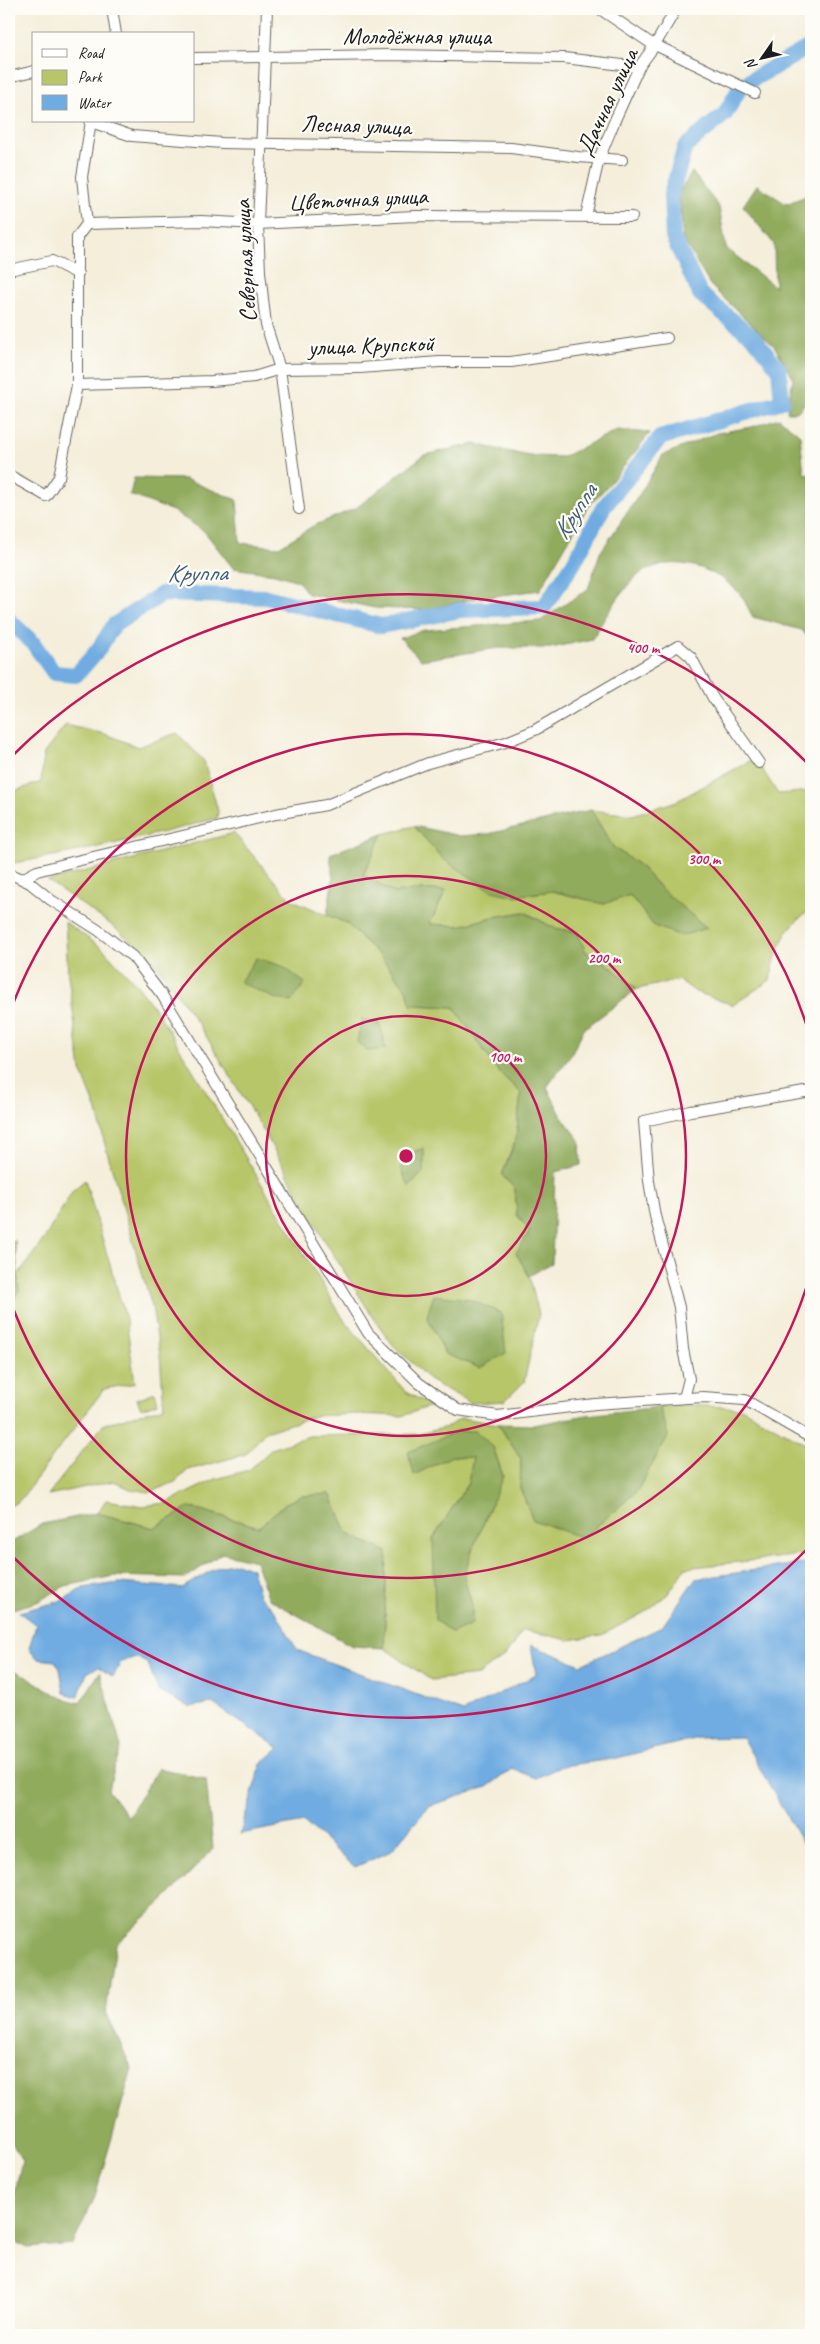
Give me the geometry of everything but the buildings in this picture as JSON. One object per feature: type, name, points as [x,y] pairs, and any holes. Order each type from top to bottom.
[{"type":"street","points":[[112,9],[116,32]]},
{"type":"street","name":"Северная улица","points":[[268,9],[258,224],[260,272],[266,325],[280,369],[299,509]]},
{"type":"street","points":[[600,9],[655,45],[755,93]]},
{"type":"street","name":"Дачная улица","points":[[586,216],[599,159],[639,66],[655,45],[676,9]]},
{"type":"street","name":"Молодёжная улица","points":[[195,58],[265,56],[564,58],[639,66]]},
{"type":"street","points":[[9,77],[32,71]]},
{"type":"street","points":[[9,475],[46,496],[59,477],[77,385],[77,237],[87,224],[82,177],[91,122]]},
{"type":"street","name":"Лесная улица","points":[[91,122],[132,136],[222,143],[262,142],[442,148],[511,148],[622,160]]},
{"type":"street","name":"Цветочная улица","points":[[87,224],[201,221],[258,224],[415,216],[632,217]]},
{"type":"street","points":[[9,270],[52,261],[78,274]]},
{"type":"street","name":"улица Крупской","points":[[77,385],[212,381],[254,377],[280,369],[360,368],[439,362],[511,362],[667,338]]},
{"type":"street","points":[[22,879],[37,871],[72,862],[276,814],[326,805],[428,764],[506,742],[535,730],[678,646],[691,657],[713,698],[759,763]]},
{"type":"street","points":[[9,873],[22,879],[98,930],[133,957],[162,995],[368,1333],[419,1383],[458,1410],[498,1416],[595,1404],[684,1398],[745,1400],[811,1438]]},
{"type":"street","points":[[684,1398],[689,1379],[683,1349],[679,1307],[657,1225],[649,1182],[644,1121],[691,1111],[811,1091]]},
{"type":"green space","points":[[692,172],[719,207],[726,248],[775,287],[774,244],[743,206],[757,185],[786,204],[811,194],[811,397],[797,412],[787,412],[793,378],[775,347],[710,285],[683,239],[679,193]]},
{"type":"green space","points":[[779,418],[800,435],[804,473],[811,475],[811,642],[802,630],[753,617],[744,600],[728,583],[706,570],[682,564],[658,566],[638,575],[623,591],[592,639],[551,648],[498,648],[421,660],[400,638],[424,630],[540,621],[588,589],[600,553],[663,455],[717,433],[752,427]]},
{"type":"green space","points":[[617,430],[650,433],[611,482],[587,508],[540,590],[472,599],[425,610],[375,608],[308,594],[298,581],[275,574],[233,568],[204,531],[173,511],[130,495],[134,478],[185,479],[237,500],[240,543],[279,547],[313,526],[356,508],[424,455],[475,444],[529,456],[563,457]]},
{"type":"green space","points":[[66,725],[105,734],[138,747],[177,733],[204,761],[218,811],[217,818],[91,848],[14,863],[9,861],[9,793],[41,782],[44,753]]},
{"type":"green space","points":[[755,758],[778,794],[811,791],[811,910],[794,924],[783,940],[775,959],[770,980],[733,1005],[696,992],[679,980],[637,989],[605,962],[586,952],[577,932],[554,928],[525,912],[493,917],[460,926],[429,924],[446,890],[414,890],[395,893],[363,875],[383,834],[414,826],[443,859],[514,896],[552,891],[604,904],[630,895],[654,926],[661,889],[639,865],[613,847],[591,810],[632,815],[677,801]]},
{"type":"green space","points":[[591,810],[613,847],[639,865],[661,889],[707,928],[681,936],[654,926],[630,895],[604,904],[553,891],[514,896],[492,891],[443,859],[414,826],[460,836],[488,834]]},
{"type":"green space","points":[[234,833],[290,899],[346,923],[380,956],[407,990],[411,1005],[454,1007],[497,1070],[521,1093],[516,1139],[502,1175],[515,1189],[517,1215],[530,1231],[516,1253],[529,1276],[539,1314],[524,1382],[505,1401],[471,1403],[431,1381],[393,1345],[374,1319],[320,1233],[263,1130],[201,1028],[151,957],[110,924],[48,881]]},
{"type":"green space","points":[[383,834],[363,875],[395,893],[414,890],[446,890],[430,924],[460,926],[493,917],[524,912],[554,928],[577,932],[586,952],[605,962],[637,989],[584,1029],[569,1058],[547,1087],[562,1117],[580,1140],[581,1165],[555,1172],[552,1263],[529,1276],[516,1253],[530,1231],[517,1215],[515,1189],[502,1175],[516,1139],[521,1093],[497,1070],[454,1007],[411,1005],[407,990],[380,956],[346,923],[327,915],[333,878],[330,854]]},
{"type":"green space","points":[[65,922],[102,948],[137,985],[160,1016],[344,1320],[405,1391],[431,1406],[402,1416],[354,1414],[315,1416],[265,1432],[246,1454],[188,1470],[175,1482],[150,1492],[130,1489],[114,1481],[48,1495],[104,1424],[164,1407],[160,1355],[152,1307],[97,1111],[81,1070],[68,975]]},
{"type":"green space","points":[[256,958],[282,966],[305,983],[291,1002],[274,998],[240,982]]},
{"type":"green space","points":[[362,1019],[380,1024],[386,1049],[367,1051],[357,1042]]},
{"type":"green space","points":[[424,1148],[424,1171],[409,1187],[401,1169],[402,1156]]},
{"type":"green space","points":[[85,1180],[126,1319],[135,1383],[104,1389],[20,1500],[9,1507],[9,1308],[19,1290],[18,1275],[44,1239],[73,1190]]},
{"type":"green space","points":[[15,1240],[19,1290],[9,1308],[9,1243]]},
{"type":"green space","points":[[434,1295],[469,1299],[501,1313],[506,1353],[480,1368],[445,1354],[427,1316]]},
{"type":"green space","points":[[155,1392],[158,1403],[141,1409],[137,1399]]},
{"type":"green space","points":[[690,1405],[741,1408],[811,1447],[811,1554],[685,1568],[668,1594],[645,1612],[602,1635],[569,1640],[523,1630],[505,1656],[478,1675],[431,1680],[384,1648],[387,1552],[348,1534],[330,1494],[302,1496],[286,1503],[259,1527],[190,1507],[154,1528],[97,1513],[106,1500],[142,1506],[166,1503],[216,1479],[249,1470],[272,1449],[309,1436],[418,1434],[447,1427],[461,1418],[498,1424],[521,1459],[520,1488],[583,1538],[637,1491],[668,1436],[659,1407]],"holes":[[[493,1447],[503,1476],[471,1553],[464,1578],[472,1605],[433,1539],[468,1483],[473,1458],[452,1456]]]},
{"type":"green space","points":[[659,1407],[668,1436],[637,1491],[583,1538],[533,1520],[520,1488],[521,1459],[498,1424],[534,1425],[587,1415]]},
{"type":"green space","points":[[458,1431],[476,1431],[493,1447],[503,1476],[471,1553],[464,1578],[472,1605],[472,1624],[452,1633],[435,1620],[433,1539],[468,1483],[473,1458],[452,1456],[414,1475],[408,1452]]},
{"type":"green space","points":[[330,1494],[348,1534],[387,1552],[384,1648],[352,1646],[269,1599],[255,1561],[222,1553],[186,1578],[114,1576],[65,1586],[37,1602],[9,1610],[9,1544],[42,1524],[97,1513],[154,1528],[190,1507],[259,1527],[286,1503],[302,1496]]},
{"type":"green space","points":[[9,1671],[18,1672],[62,1698],[80,1703],[100,1672],[121,1747],[108,1790],[128,1817],[158,1768],[206,1779],[213,1849],[168,1896],[116,1944],[106,2012],[132,2069],[94,2199],[73,2244],[28,2248],[9,2239],[9,2219],[22,2161],[9,2137]]},
{"type":"water","points":[[811,1562],[811,1867],[808,1853],[742,1737],[698,1738],[613,1759],[562,1766],[536,1778],[512,1769],[487,1787],[429,1806],[391,1851],[355,1867],[304,1822],[240,1834],[261,1764],[279,1748],[212,1703],[190,1707],[159,1692],[148,1664],[136,1657],[121,1662],[113,1677],[98,1667],[87,1673],[78,1697],[64,1693],[60,1669],[55,1661],[38,1659],[29,1648],[36,1625],[19,1612],[61,1601],[83,1588],[119,1583],[182,1588],[217,1567],[237,1563],[252,1569],[259,1595],[276,1612],[297,1650],[463,1712],[536,1675],[531,1645],[581,1665],[662,1627],[695,1579]]},
{"type":"waterway","name":"Круппа","points":[[9,620],[33,643],[54,673],[76,675],[98,650],[114,625],[162,594],[266,597],[381,626],[461,610],[544,607],[573,564],[603,508],[660,438],[782,401],[779,369],[754,338],[700,294],[673,237],[671,195],[685,147],[725,114],[741,86],[811,46]]}]
